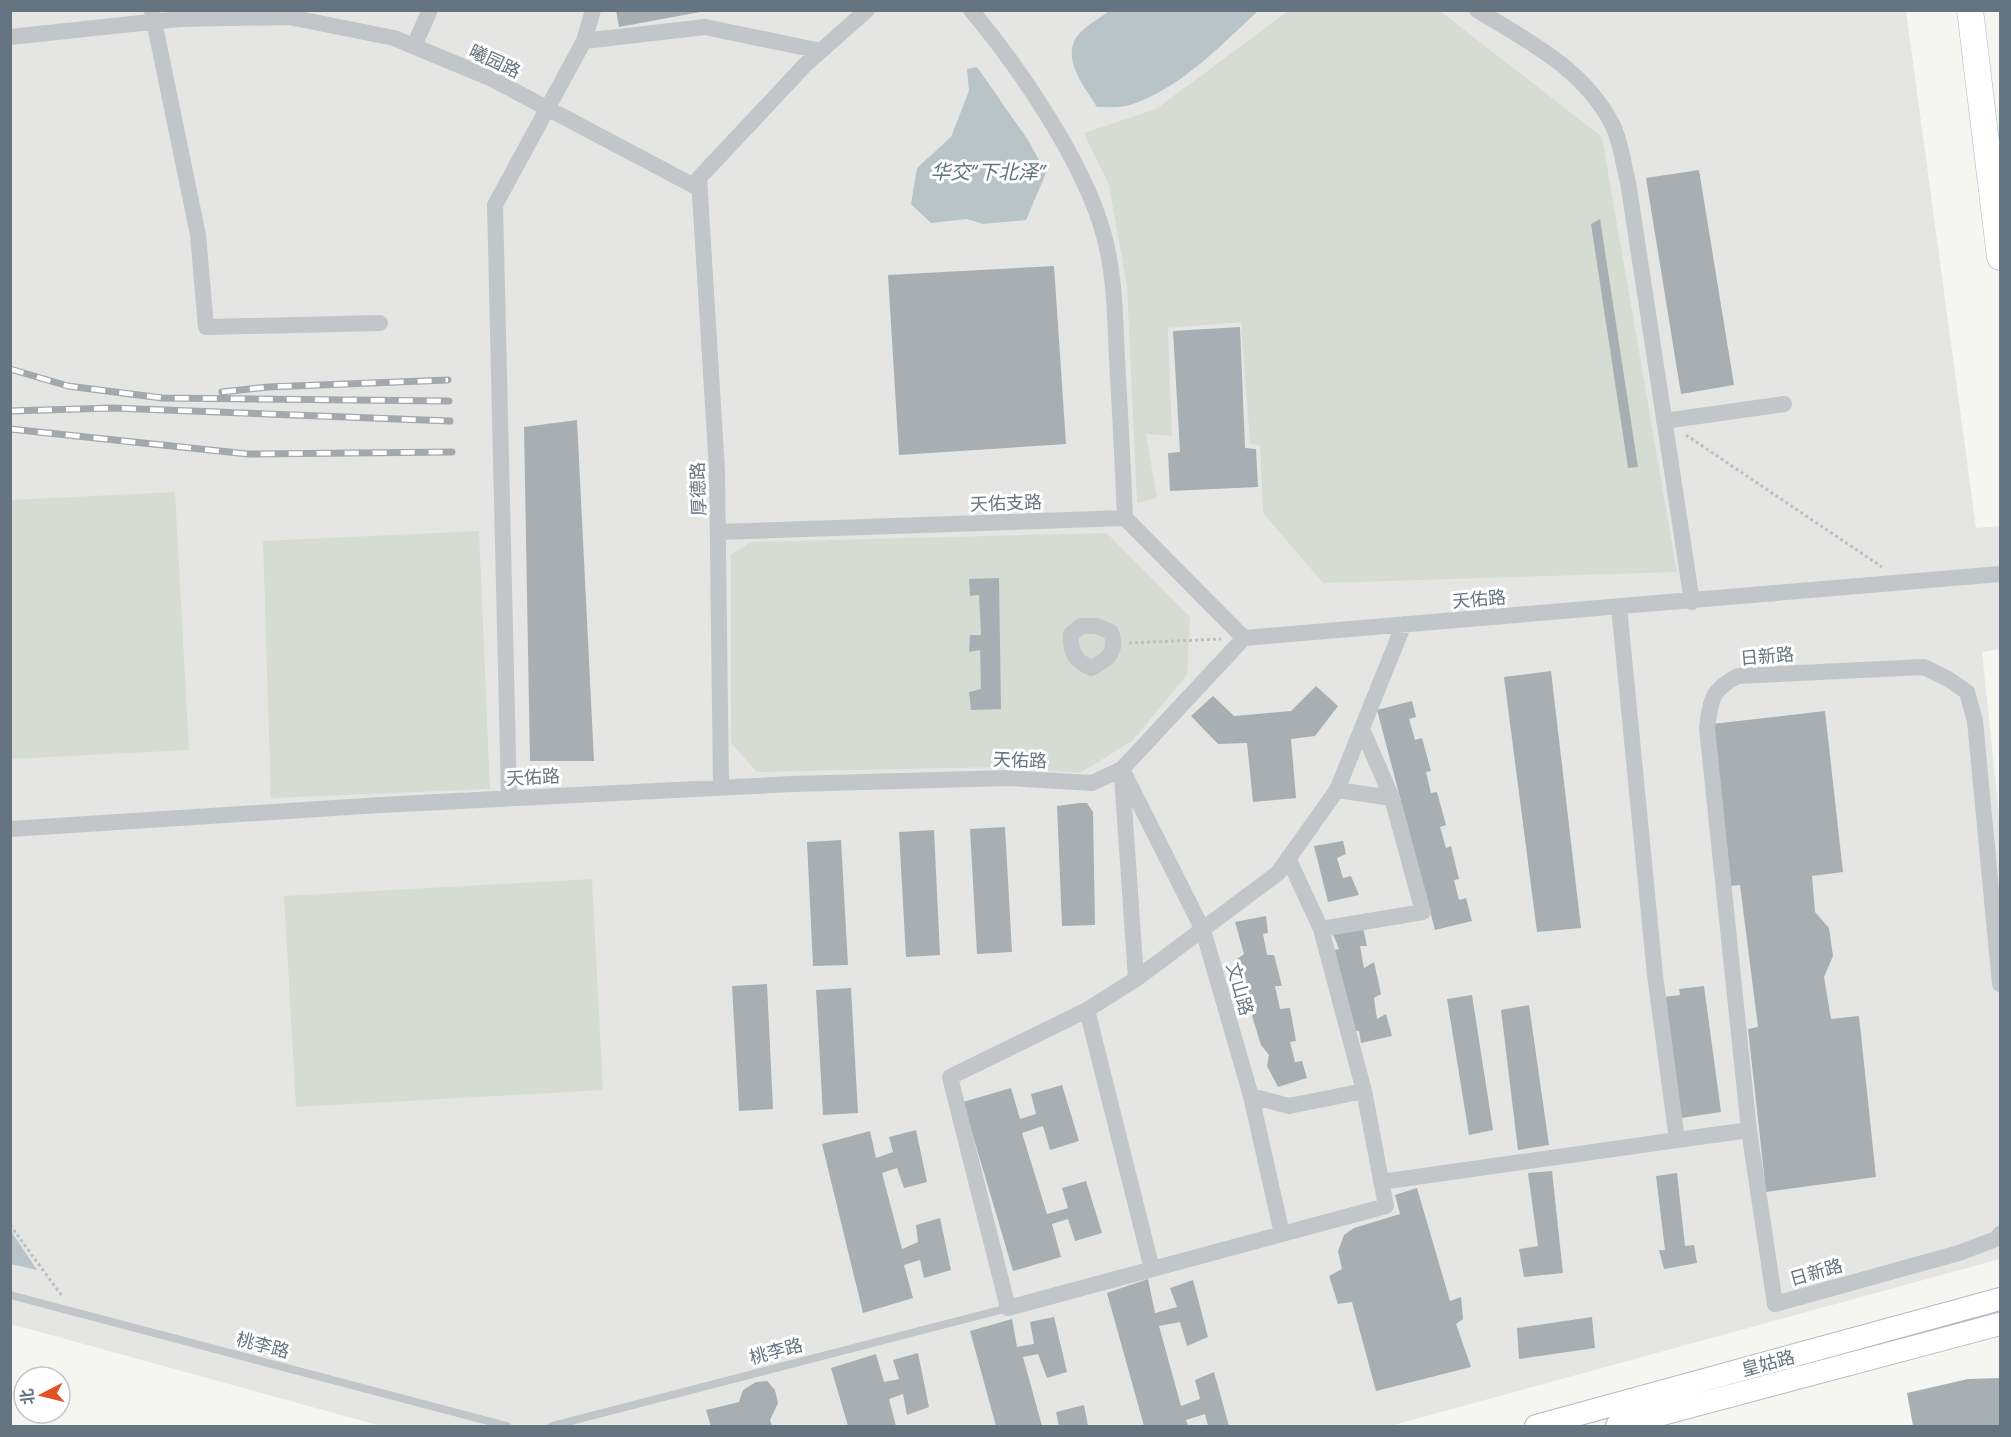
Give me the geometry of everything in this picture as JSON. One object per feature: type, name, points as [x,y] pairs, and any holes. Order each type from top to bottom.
[{"type":"main road","points":[[1970,10],[2001,257]]},
{"type":"street","points":[[414,46],[430,10]]},
{"type":"street","points":[[509,798],[495,204],[584,41],[593,10]]},
{"type":"street","points":[[700,189],[699,178],[821,51],[867,10]]},
{"type":"street","points":[[971,10],[996,39],[1047,115],[1087,189],[1104,233],[1114,304],[1125,518],[1244,638]]},
{"type":"street","points":[[1477,10],[1534,44],[1584,82],[1613,125],[1628,182],[1692,602]]},
{"type":"street","points":[[153,16],[198,235],[206,327],[380,323]]},
{"type":"street","name":"曦园路","points":[[10,37],[153,16],[290,17],[394,38],[490,78],[700,189]]},
{"type":"street","points":[[584,41],[705,27],[821,51]]},
{"type":"street","name":"厚德路","points":[[700,189],[719,532],[721,787]]},
{"type":"street","points":[[1664,421],[1784,404]]},
{"type":"street","name":"天佑支路","points":[[719,532],[1125,518]]},
{"type":"street","name":"天佑路","points":[[10,830],[509,798],[721,787],[1010,778],[1092,783],[1122,769],[1244,638],[1906,584],[2001,574]]},
{"type":"street","points":[[1618,607],[1655,975],[1677,1140]]},
{"type":"street","points":[[1288,858],[1321,929],[1364,1091],[1386,1206],[1008,1308],[950,1077],[1087,1010],[1136,980],[1278,873],[1288,858],[1337,790],[1404,624]]},
{"type":"street","name":"日新路","points":[[2001,984],[1975,721],[1967,692],[1924,667],[1738,676],[1720,685],[1710,705],[1707,728],[1749,1130],[1775,1304],[1959,1253],[1996,1239],[2001,1234]]},
{"type":"street","points":[[1321,929],[1423,912],[1392,798],[1362,729]]},
{"type":"street","points":[[1122,769],[1136,980]]},
{"type":"street","name":"文山路","points":[[1122,769],[1203,930],[1251,1096],[1282,1234]]},
{"type":"street","points":[[1337,790],[1392,798]]},
{"type":"street","points":[[1087,1010],[1152,1269]]},
{"type":"street","points":[[1251,1096],[1288,1106],[1364,1091]]},
{"type":"street","points":[[1381,1182],[1749,1130]]},
{"type":"street","name":"皇姑路","points":[[1536,1426],[2001,1299]]},
{"type":"street","name":"皇姑路","points":[[1617,1426],[2001,1324]]},
{"type":"lane","name":"桃李路","points":[[10,1295],[507,1426]]},
{"type":"lane","name":"桃李路","points":[[552,1426],[1008,1308]]},
{"type":"path","points":[[1664,421],[1906,584]]},
{"type":"path","points":[[1115,644],[1244,638]]},
{"type":"path","points":[[10,1225],[73,1311]]},
{"type":"shaded area","points":[[10,11],[1906,11],[1976,528],[2000,526],[2000,649],[1982,652],[2000,824],[2000,1259],[1390,1426],[381,1426],[11,1324]]},
{"type":"shaded area","points":[[1288,11],[1440,11],[1602,137],[1677,572],[1323,583],[1263,513],[1260,445],[1250,444],[1241,322],[1168,328],[1172,436],[1146,434],[1157,498],[1137,503],[1127,287],[1109,185],[1084,133],[1156,109]]},
{"type":"shaded area","points":[[175,492],[189,750],[11,759],[11,500]]},
{"type":"shaded area","points":[[479,531],[490,789],[271,798],[263,541]]},
{"type":"shaded area","points":[[1107,533],[1190,617],[1187,675],[1132,741],[1080,773],[1003,767],[757,772],[731,743],[731,554],[751,542]]},
{"type":"shaded area","points":[[592,879],[603,1090],[296,1107],[284,896]]},
{"type":"water","points":[[1109,11],[1258,11],[1199,65],[1166,88],[1130,105],[1097,107],[1076,72],[1072,52],[1079,34]]},
{"type":"water","name":"华交“下北泽”","points":[[977,67],[1028,140],[1046,173],[1026,220],[983,224],[967,219],[931,223],[911,204],[917,168],[951,137],[969,91],[967,69]]},
{"type":"water","points":[[11,1231],[37,1270],[11,1264]]},
{"type":"building","points":[[616,10],[700,10],[700,12],[619,27]]},
{"type":"building","points":[[1699,170],[1734,385],[1681,394],[1646,178]]},
{"type":"building","points":[[1600,219],[1638,467],[1628,468],[1591,224]]},
{"type":"building","points":[[1054,266],[1066,444],[899,455],[888,275]]},
{"type":"building","points":[[1240,327],[1245,448],[1256,449],[1258,487],[1170,491],[1168,453],[1180,452],[1173,331]]},
{"type":"building","points":[[577,420],[594,761],[530,761],[524,427]]},
{"type":"building","points":[[999,578],[1001,709],[971,710],[969,692],[981,689],[980,650],[969,652],[970,635],[981,635],[979,595],[970,596],[969,579]]},
{"type":"building","points":[[1551,671],[1581,928],[1537,932],[1504,677]]},
{"type":"building","points":[[1316,686],[1338,706],[1315,736],[1291,739],[1296,798],[1253,802],[1247,743],[1218,744],[1191,716],[1213,696],[1234,716],[1291,711]]},
{"type":"building","points":[[1412,701],[1416,717],[1409,719],[1415,740],[1422,738],[1431,771],[1426,772],[1431,793],[1437,792],[1446,825],[1440,827],[1446,848],[1451,846],[1459,879],[1454,880],[1459,900],[1466,898],[1472,921],[1435,930],[1377,710]]},
{"type":"building","points":[[1825,711],[1843,872],[1812,876],[1815,912],[1829,928],[1833,956],[1824,977],[1831,1019],[1859,1016],[1876,1177],[1766,1192],[1748,1029],[1758,1027],[1740,885],[1731,886],[1712,724]]},
{"type":"building","points":[[1087,803],[1093,812],[1095,925],[1062,926],[1057,806]]},
{"type":"building","points":[[1005,827],[1012,952],[977,954],[970,829]]},
{"type":"building","points":[[934,830],[940,955],[906,957],[899,832]]},
{"type":"building","points":[[841,840],[848,965],[813,966],[807,842]]},
{"type":"building","points":[[1343,841],[1346,854],[1337,858],[1343,878],[1351,876],[1359,895],[1328,902],[1314,846]]},
{"type":"building","points":[[1266,916],[1268,933],[1263,934],[1267,955],[1274,955],[1282,986],[1275,986],[1280,1009],[1290,1008],[1296,1041],[1290,1042],[1295,1062],[1302,1061],[1307,1078],[1278,1087],[1267,1066],[1269,1055],[1261,1045],[1252,1016],[1256,1007],[1237,959],[1244,954],[1235,922]]},
{"type":"building","points":[[1363,928],[1367,946],[1360,946],[1364,968],[1374,962],[1381,994],[1374,998],[1377,1019],[1386,1014],[1392,1036],[1361,1043],[1359,1031],[1351,1031],[1332,950],[1339,949],[1333,934]]},
{"type":"building","points":[[767,984],[773,1109],[739,1111],[732,986]]},
{"type":"building","points":[[1704,986],[1721,1112],[1681,1118],[1663,997],[1680,995],[1679,989]]},
{"type":"building","points":[[851,988],[858,1113],[823,1115],[816,990]]},
{"type":"building","points":[[1472,995],[1493,1130],[1469,1135],[1447,999]]},
{"type":"building","points":[[1529,1005],[1549,1145],[1518,1150],[1501,1010]]},
{"type":"building","points":[[1062,1085],[1079,1141],[1050,1150],[1043,1126],[1022,1133],[1047,1214],[1068,1208],[1062,1188],[1086,1181],[1102,1233],[1075,1241],[1068,1219],[1052,1224],[1061,1257],[1013,1271],[963,1102],[1011,1088],[1020,1119],[1036,1114],[1031,1094]]},
{"type":"building","points":[[916,1130],[927,1182],[904,1188],[897,1168],[882,1173],[902,1249],[918,1242],[916,1225],[940,1218],[951,1270],[924,1278],[920,1260],[904,1265],[913,1298],[863,1313],[822,1144],[870,1131],[876,1158],[893,1152],[889,1137]]},
{"type":"building","points":[[1552,1171],[1563,1273],[1524,1277],[1519,1249],[1538,1246],[1528,1173]]},
{"type":"building","points":[[1677,1173],[1685,1246],[1694,1245],[1697,1263],[1664,1269],[1659,1250],[1665,1250],[1656,1176]]},
{"type":"building","points":[[1417,1188],[1450,1301],[1461,1297],[1463,1319],[1456,1324],[1471,1367],[1376,1391],[1352,1302],[1338,1304],[1329,1276],[1342,1269],[1338,1251],[1344,1235],[1354,1228],[1400,1214],[1395,1195]]},
{"type":"building","points":[[1148,1279],[1155,1313],[1177,1307],[1170,1288],[1193,1280],[1208,1337],[1187,1346],[1180,1322],[1159,1326],[1181,1406],[1200,1399],[1195,1380],[1214,1372],[1229,1426],[1208,1426],[1205,1414],[1186,1420],[1188,1426],[1144,1426],[1107,1293]]},
{"type":"building","points":[[1054,1317],[1067,1372],[1047,1378],[1038,1354],[1023,1357],[1042,1426],[996,1426],[970,1331],[1012,1319],[1017,1347],[1034,1344],[1030,1322]]},
{"type":"building","points":[[1592,1317],[1595,1348],[1519,1359],[1517,1328]]},
{"type":"building","points":[[918,1353],[929,1407],[907,1415],[903,1394],[889,1399],[896,1426],[848,1426],[831,1368],[876,1354],[884,1382],[899,1379],[893,1360]]},
{"type":"building","points":[[2000,1378],[2000,1426],[1913,1426],[1907,1393],[1968,1379]]},
{"type":"building","points":[[767,1381],[775,1390],[778,1403],[770,1420],[772,1426],[711,1426],[706,1410],[739,1402],[743,1390],[756,1382]]},
{"type":"building","points":[[1084,1405],[1088,1426],[1059,1426],[1056,1412]]},
{"type":"railway","points":[[10,369],[68,386],[162,398],[449,401]]},
{"type":"railway","points":[[222,392],[268,387],[448,380]]},
{"type":"railway","points":[[10,411],[113,408],[450,421]]},
{"type":"railway","points":[[10,429],[248,454],[452,452]]}]
